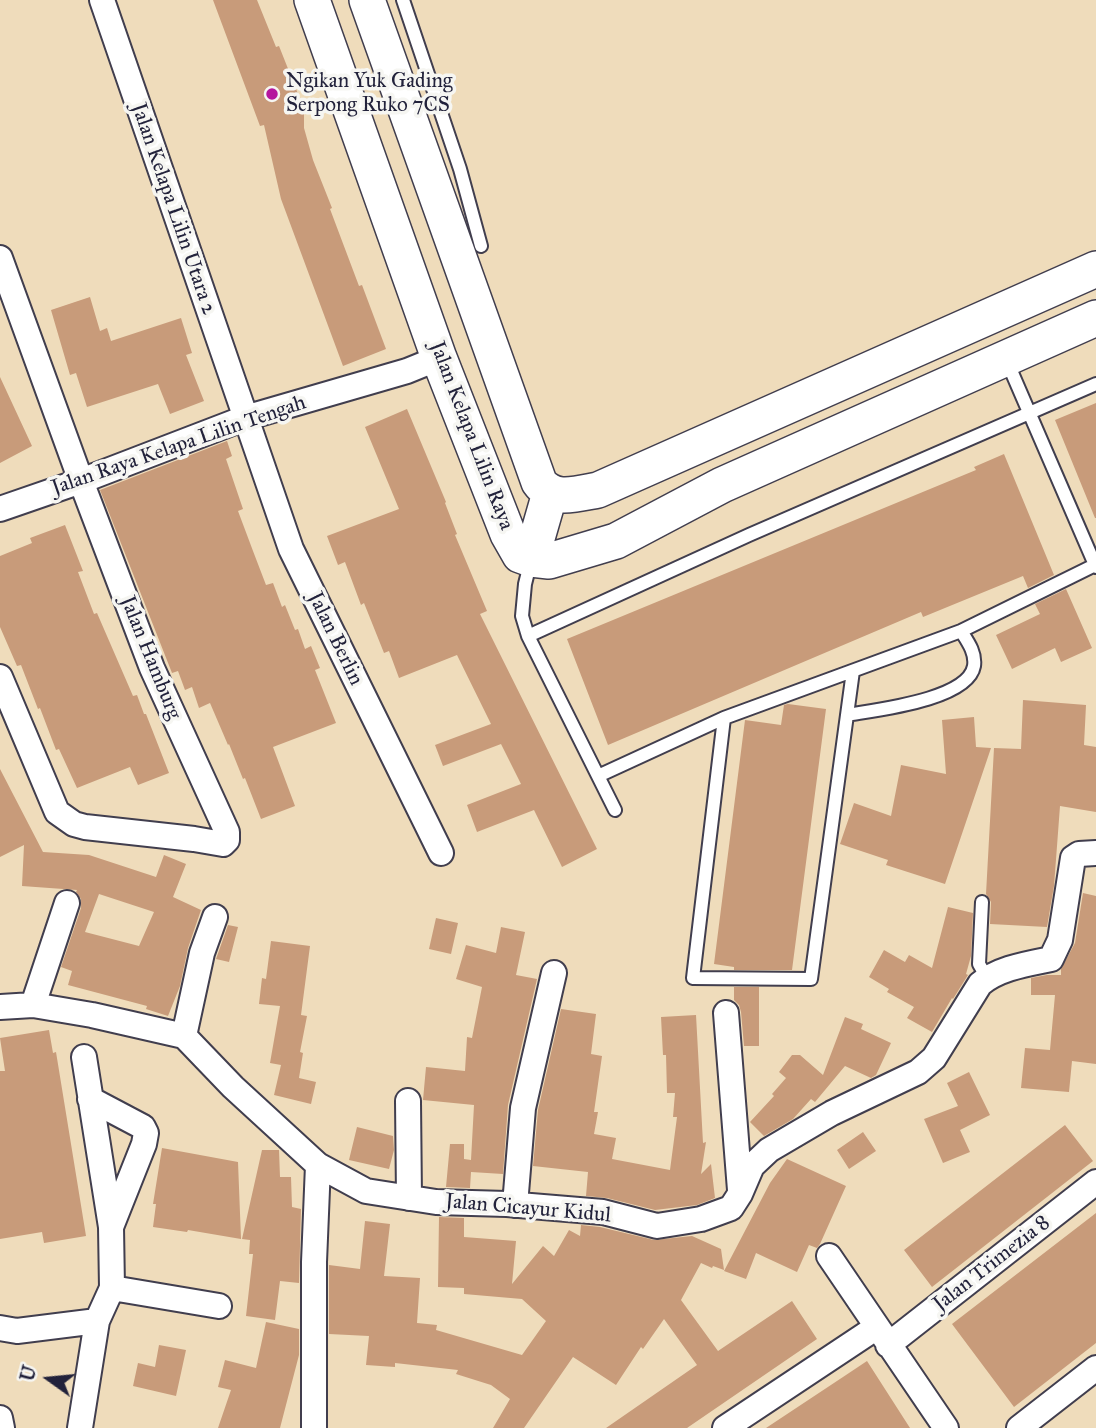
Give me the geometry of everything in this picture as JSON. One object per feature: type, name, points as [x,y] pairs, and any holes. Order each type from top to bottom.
[{"type":"street","name":"Jalan Kelapa Lilin Utara 2","points":[[102,0],[245,418]]},
{"type":"street","name":"Jalan Kelapa Lilin Raya","points":[[312,0],[439,358],[508,534],[520,555],[531,559]]},
{"type":"street","points":[[367,0],[446,174],[539,482],[544,490],[550,493],[573,494],[598,490],[1096,269]]},
{"type":"street","name":"Jalan Hamburg","points":[[0,258],[80,481],[152,668],[227,832],[227,840],[223,844],[85,827],[74,824],[57,812],[0,677]]},
{"type":"street","points":[[550,493],[531,559],[549,561],[616,541],[722,485],[1096,318]]},
{"type":"street","name":"Jalan Raya Kelapa Lilin Tengah","points":[[0,509],[245,418],[407,371],[439,358]]},
{"type":"street","name":"Jalan Berlin","points":[[245,418],[291,549],[441,853]]},
{"type":"street","points":[[598,490],[591,505],[591,518],[595,528],[616,541]]},
{"type":"street","points":[[987,978],[1051,959],[1060,940],[1073,858],[1079,854],[1096,853]]},
{"type":"street","points":[[33,1005],[67,903]]},
{"type":"street","points":[[0,1007],[33,1005],[184,1036],[202,953],[215,917]]},
{"type":"street","points":[[515,1205],[523,1108],[554,973]]},
{"type":"street","name":"Jalan Cicayur Kidul","points":[[184,1036],[233,1087],[318,1164],[366,1191],[436,1202],[603,1212],[657,1226],[701,1219],[730,1208],[740,1194],[752,1167],[769,1150],[832,1113],[918,1072],[934,1058],[980,984],[987,978]]},
{"type":"street","points":[[726,1013],[740,1194]]},
{"type":"street","points":[[80,1428],[97,1321],[112,1288],[111,1227],[85,1057]]},
{"type":"street","points":[[90,1099],[143,1127],[146,1133],[111,1227]]},
{"type":"street","points":[[408,1101],[409,1198]]},
{"type":"street","points":[[314,1428],[314,1262],[318,1164]]},
{"type":"street","name":"Jalan Trimezia 8","points":[[725,1428],[882,1336],[1096,1182]]},
{"type":"street","points":[[829,1256],[946,1428]]},
{"type":"street","points":[[112,1288],[219,1306]]},
{"type":"street","points":[[6,1334],[97,1321]]},
{"type":"street","points":[[1019,1428],[1096,1368]]},
{"type":"street","points":[[0,1418],[2,1428]]},
{"type":"lane","points":[[403,0],[446,174],[481,246]]},
{"type":"lane","points":[[598,776],[724,718],[961,631],[1096,566],[1005,358]]},
{"type":"lane","points":[[527,636],[749,535],[1096,384]]},
{"type":"lane","points":[[531,559],[522,616],[527,636],[615,810]]},
{"type":"lane","points":[[847,715],[903,706],[937,696],[960,684],[974,668],[971,647],[961,631]]},
{"type":"lane","points":[[724,718],[693,978],[811,979],[853,671]]},
{"type":"lane","points":[[982,902],[979,964],[987,978]]},
{"type":"building","points":[[213,0],[257,0],[304,109],[304,128],[313,160],[359,286],[362,285],[386,349],[343,366],[281,199],[264,125],[260,126]]},
{"type":"building","points":[[90,297],[100,331],[107,328],[111,341],[181,318],[192,353],[186,355],[204,401],[170,414],[158,384],[87,407],[76,373],[70,375],[51,310]]},
{"type":"building","points":[[0,377],[32,446],[0,463]]},
{"type":"building","points":[[1096,403],[1096,518],[1095,518],[1055,420]]},
{"type":"building","points":[[407,409],[487,611],[480,614],[597,849],[562,867],[534,810],[477,832],[467,805],[521,784],[501,744],[443,766],[435,745],[491,724],[457,655],[399,678],[389,651],[384,653],[364,603],[361,605],[345,562],[338,565],[327,536],[399,509],[365,427]]},
{"type":"building","points":[[227,441],[232,456],[226,459],[243,509],[238,511],[266,585],[273,583],[282,607],[285,605],[295,630],[298,629],[305,649],[311,646],[320,668],[315,670],[336,723],[273,747],[295,806],[261,819],[210,703],[199,708],[192,687],[185,690],[178,671],[172,673],[100,490]]},
{"type":"building","points":[[1004,454],[1054,575],[1028,588],[1023,576],[923,617],[921,612],[608,745],[567,639],[976,470],[974,467]]},
{"type":"building","points":[[65,525],[83,571],[78,572],[94,614],[97,613],[133,696],[137,695],[146,714],[169,773],[138,785],[130,767],[77,788],[59,749],[56,750],[21,665],[17,666],[0,627],[0,556],[32,543],[30,538]]},
{"type":"building","points":[[1066,589],[1092,648],[1061,662],[1055,648],[1012,669],[996,635],[1040,614],[1035,604]]},
{"type":"building","points":[[1023,700],[1086,705],[1084,745],[1096,747],[1096,812],[1060,806],[1054,886],[1047,927],[990,924],[991,902],[986,894],[994,748],[1021,749]]},
{"type":"building","points":[[784,705],[826,709],[792,970],[734,970],[734,967],[714,964],[745,720],[781,725]]},
{"type":"building","points":[[974,717],[976,747],[991,748],[945,884],[886,865],[888,860],[840,844],[854,803],[891,816],[901,765],[946,774],[942,720]]},
{"type":"building","points":[[0,769],[43,852],[89,855],[156,877],[164,855],[186,864],[173,897],[201,910],[188,948],[180,986],[168,1016],[146,1009],[147,1006],[68,985],[72,971],[61,967],[81,908],[77,890],[22,886],[24,845],[0,857]],"holes":[[[99,894],[154,912],[139,946],[85,932]]]},
{"type":"building","points":[[1083,893],[1096,896],[1096,1064],[1072,1061],[1069,1092],[1021,1088],[1025,1048],[1050,1050],[1055,995],[1031,995],[1031,978],[1061,975],[1061,969],[1075,943]]},
{"type":"building","points":[[948,907],[973,913],[971,956],[966,974],[968,975],[932,1032],[907,1018],[914,1007],[887,992],[889,989],[869,977],[884,950],[905,962],[909,955],[932,968]]},
{"type":"building","points":[[436,918],[458,923],[451,954],[429,949]]},
{"type":"building","points":[[228,925],[238,927],[229,962],[216,959]]},
{"type":"building","points":[[501,927],[525,932],[516,975],[537,979],[508,1105],[503,1174],[471,1172],[470,1188],[446,1187],[450,1144],[464,1144],[464,1159],[471,1160],[474,1105],[423,1100],[426,1067],[465,1071],[467,1037],[472,1038],[482,987],[456,979],[466,945],[496,953]]},
{"type":"building","points":[[271,941],[310,946],[301,1015],[307,1016],[300,1052],[303,1053],[299,1078],[316,1082],[311,1104],[274,1095],[281,1065],[270,1063],[280,1006],[259,1004],[262,978],[266,979]]},
{"type":"building","points":[[734,987],[759,987],[759,1046],[744,1046],[741,1012],[734,1000]]},
{"type":"building","points":[[561,1009],[596,1014],[591,1054],[602,1056],[594,1112],[598,1112],[594,1134],[616,1138],[612,1159],[670,1170],[677,1117],[673,1117],[675,1093],[667,1093],[661,1017],[696,1015],[703,1143],[706,1142],[701,1174],[711,1164],[715,1198],[697,1205],[655,1210],[607,1198],[586,1196],[588,1172],[533,1166],[538,1110]]},
{"type":"building","points":[[845,1017],[863,1024],[861,1029],[891,1043],[876,1075],[871,1078],[845,1066],[815,1102],[811,1099],[793,1119],[764,1136],[750,1122],[774,1096],[772,1094],[786,1078],[779,1072],[792,1055],[800,1055],[823,1075]]},
{"type":"building","points":[[49,1030],[53,1053],[56,1052],[86,1236],[44,1243],[42,1232],[0,1239],[0,1071],[5,1071],[0,1038]]},
{"type":"building","points":[[969,1072],[990,1115],[960,1130],[970,1152],[943,1163],[924,1119],[958,1106],[947,1083]]},
{"type":"building","points":[[1065,1125],[1093,1161],[932,1287],[904,1250]]},
{"type":"building","points":[[357,1127],[393,1136],[394,1150],[389,1169],[349,1160]]},
{"type":"building","points":[[863,1132],[876,1151],[849,1169],[837,1150]]},
{"type":"building","points":[[162,1148],[238,1162],[241,1239],[153,1227],[156,1204],[153,1204]]},
{"type":"building","points":[[262,1150],[279,1150],[280,1177],[291,1177],[292,1207],[301,1209],[299,1283],[280,1281],[275,1320],[246,1316],[253,1254],[249,1254],[250,1240],[242,1239]]},
{"type":"building","points":[[787,1159],[846,1186],[820,1244],[817,1248],[809,1245],[797,1272],[756,1253],[746,1279],[724,1271],[770,1183]]},
{"type":"building","points":[[1096,1213],[1096,1343],[1014,1407],[952,1324]]},
{"type":"building","points":[[439,1217],[464,1218],[464,1237],[516,1241],[512,1284],[543,1246],[554,1256],[569,1230],[580,1236],[581,1225],[654,1240],[692,1236],[721,1249],[724,1270],[701,1263],[681,1300],[718,1351],[792,1301],[817,1339],[687,1428],[606,1428],[697,1365],[664,1319],[643,1349],[641,1347],[616,1385],[573,1357],[524,1428],[493,1428],[510,1399],[491,1385],[456,1374],[458,1370],[395,1363],[395,1367],[366,1365],[369,1336],[329,1334],[329,1265],[360,1269],[365,1221],[390,1224],[384,1276],[420,1278],[417,1323],[437,1325],[436,1330],[522,1355],[546,1321],[522,1299],[464,1294],[464,1288],[438,1287]]},
{"type":"building","points":[[266,1322],[299,1329],[299,1355],[280,1428],[218,1428],[231,1390],[218,1387],[225,1360],[256,1368]]},
{"type":"building","points":[[159,1345],[186,1350],[176,1396],[133,1386],[138,1363],[155,1367]]},
{"type":"building","points":[[867,1361],[910,1428],[766,1428],[843,1377]]},
{"type":"place","name":"Ngikan Yuk Gading Serpong Ruko 7CS","points":[[272,94]]}]
